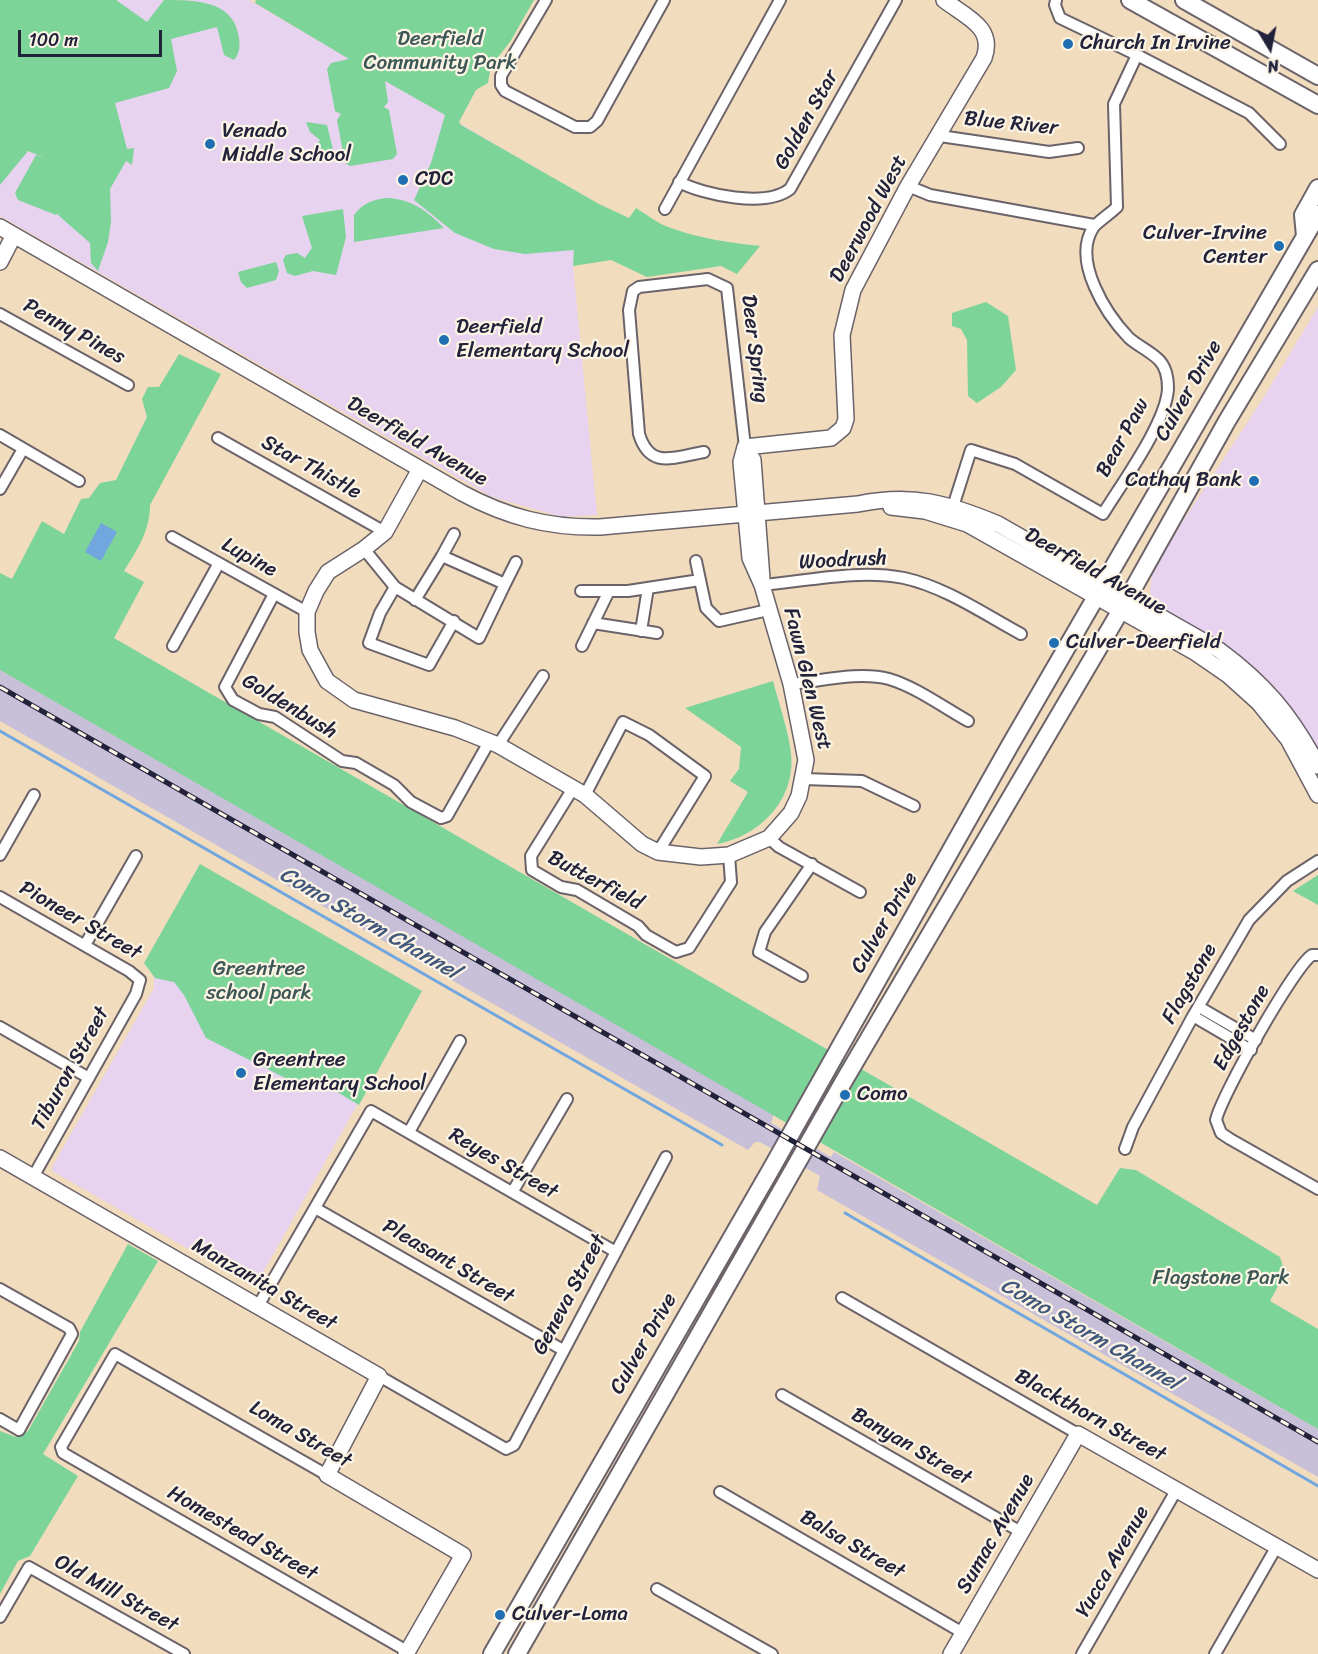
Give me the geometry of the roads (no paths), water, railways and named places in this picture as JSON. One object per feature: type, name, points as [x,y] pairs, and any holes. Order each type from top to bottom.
[{"type":"main road","points":[[1130,0],[1311,101],[1318,117]]},
{"type":"main road","points":[[1184,0],[1318,76]]},
{"type":"main road","points":[[1221,21],[1236,17],[1318,63]]},
{"type":"main road","points":[[1305,236],[1303,215],[1318,188]]},
{"type":"main road","name":"Culver Drive","points":[[492,1654],[770,1172],[1009,747],[1318,214]]},
{"type":"main road","name":"Culver Drive","points":[[517,1654],[844,1082],[1124,604],[1227,421],[1318,270]]},
{"type":"main road","points":[[1221,382],[1227,421]]},
{"type":"street","points":[[546,0],[501,76],[501,85],[505,91],[575,127],[590,127],[597,121],[664,0]]},
{"type":"street","points":[[665,209],[780,0]]},
{"type":"street","name":"Golden Star","points":[[679,182],[697,192],[718,195],[770,198],[790,189],[896,0]]},
{"type":"street","name":"Deerwood West","points":[[745,447],[831,438],[843,428],[846,419],[842,335],[846,312],[863,269],[908,186],[940,136],[984,58],[989,45],[985,31],[944,0]]},
{"type":"street","points":[[1056,0],[1055,5],[1060,18],[1249,113],[1280,144]]},
{"type":"street","points":[[908,186],[930,195],[1094,225],[1105,219],[1117,207],[1114,104],[1137,56]]},
{"type":"street","name":"Blue River","points":[[940,136],[1049,152],[1078,148]]},
{"type":"street","name":"Bear Paw","points":[[951,512],[971,450],[1015,464],[1103,514],[1164,414],[1168,388],[1166,372],[1159,360],[1130,339],[1117,323],[1091,281],[1087,241],[1094,225]]},
{"type":"street","name":"Deerfield Avenue","points":[[0,227],[490,508],[544,525],[600,528],[858,504],[951,512],[998,524],[1100,591],[1219,650],[1250,673],[1282,706],[1300,731],[1318,765]]},
{"type":"street","points":[[0,262],[14,235]]},
{"type":"street","name":"Deer Spring","points":[[704,452],[666,459],[652,457],[644,449],[639,434],[628,310],[633,291],[639,287],[708,279],[727,288],[745,447],[741,462],[752,513]]},
{"type":"street","name":"Penny Pines","points":[[0,314],[128,385]]},
{"type":"street","points":[[0,435],[79,481]]},
{"type":"street","name":"Star Thistle","points":[[218,438],[385,532]]},
{"type":"street","points":[[0,489],[22,448]]},
{"type":"street","points":[[307,612],[328,572],[364,549],[385,532],[420,469]]},
{"type":"street","name":"Fawn Glen West","points":[[307,612],[310,650],[327,681],[354,700],[455,728],[493,744],[578,793],[642,844],[658,852],[679,857],[729,855],[769,838],[791,813],[804,779],[806,760],[790,684],[762,585],[752,513]]},
{"type":"street","points":[[415,600],[454,534]]},
{"type":"street","name":"Lupine","points":[[172,537],[307,612]]},
{"type":"street","points":[[364,549],[395,587],[480,638],[516,562]]},
{"type":"street","points":[[442,556],[505,584]]},
{"type":"street","points":[[696,561],[706,608],[719,621],[768,610]]},
{"type":"street","points":[[173,646],[219,563]]},
{"type":"street","name":"Woodrush","points":[[762,585],[863,575],[906,579],[933,587],[1021,634]]},
{"type":"street","points":[[581,591],[648,588],[700,580]]},
{"type":"street","points":[[395,587],[380,613],[369,643],[429,665],[454,621]]},
{"type":"street","points":[[642,631],[648,588]]},
{"type":"street","points":[[582,646],[609,591]]},
{"type":"street","name":"Goldenbush","points":[[274,594],[225,687],[233,700],[255,713],[275,717],[342,761],[356,764],[394,785],[411,802],[441,818],[447,816],[493,744]]},
{"type":"street","name":"Deerfield Avenue","points":[[1124,604],[1212,662],[1243,687],[1288,739],[1318,795]]},
{"type":"street","points":[[593,623],[657,633]]},
{"type":"street","points":[[493,744],[543,676]]},
{"type":"street","points":[[790,684],[866,676],[887,678],[905,685],[968,722]]},
{"type":"street","points":[[578,793],[623,722],[649,735],[705,776],[658,852]]},
{"type":"street","points":[[804,779],[862,781],[914,806]]},
{"type":"street","name":"Butterfield","points":[[578,793],[531,856],[532,870],[561,887],[577,890],[638,926],[646,935],[676,952],[689,948],[731,882],[729,855]]},
{"type":"street","points":[[0,855],[34,795]]},
{"type":"street","points":[[769,838],[860,892]]},
{"type":"street","points":[[85,945],[136,856]]},
{"type":"street","name":"Flagstone","points":[[1125,1149],[1133,1127],[1196,1011],[1257,909],[1287,881],[1318,861]]},
{"type":"street","points":[[802,976],[759,951],[765,932],[812,864]]},
{"type":"street","name":"Pioneer Street","points":[[0,897],[85,945],[140,980]]},
{"type":"street","name":"Edgestone","points":[[1315,955],[1304,960],[1254,1045],[1220,1108],[1216,1125],[1230,1139],[1318,1189]]},
{"type":"street","name":"Tiburon Street","points":[[33,1177],[136,994],[140,980]]},
{"type":"street","points":[[1196,1011],[1254,1045]]},
{"type":"street","points":[[0,1027],[89,1078]]},
{"type":"street","points":[[409,1132],[460,1041]]},
{"type":"street","points":[[513,1191],[567,1099]]},
{"type":"street","name":"Reyes Street","points":[[315,1208],[371,1111],[616,1251]]},
{"type":"street","name":"Geneva Street","points":[[506,1449],[514,1445],[562,1350],[666,1157]]},
{"type":"street","name":"Manzanita Street","points":[[0,1158],[506,1449]]},
{"type":"street","points":[[258,1306],[315,1208]]},
{"type":"street","name":"Pleasant Street","points":[[315,1208],[562,1350]]},
{"type":"street","points":[[0,1289],[69,1328],[72,1334],[19,1430],[0,1419]]},
{"type":"street","name":"Blackthorn Street","points":[[842,1298],[1318,1570]]},
{"type":"street","name":"Homestead Street","points":[[115,1354],[61,1447],[63,1453],[406,1652]]},
{"type":"street","name":"Loma Street","points":[[115,1354],[327,1474],[463,1555],[406,1652]]},
{"type":"street","points":[[327,1474],[379,1376]]},
{"type":"street","name":"Banyan Street","points":[[782,1395],[1021,1532]]},
{"type":"street","name":"Sumac Avenue","points":[[951,1654],[1078,1434]]},
{"type":"street","name":"Yucca Avenue","points":[[1082,1654],[1177,1489]]},
{"type":"street","name":"Balsa Street","points":[[720,1492],[963,1633]]},
{"type":"street","points":[[1215,1654],[1277,1546]]},
{"type":"street","name":"Old Mill Street","points":[[0,1617],[29,1567],[183,1654]]},
{"type":"street","points":[[657,1589],[772,1654]]},
{"type":"water","points":[[101,523],[117,532],[101,561],[85,552]]},
{"type":"waterway","name":"Como Storm Channel","points":[[0,731],[722,1145]]},
{"type":"waterway","name":"Como Storm Channel","points":[[845,1213],[1318,1486]]},
{"type":"railway","points":[[0,687],[1318,1442]]},
{"type":"place","name":"Church In Irvine","points":[[1068,44]]},
{"type":"place","name":"Venado Middle School","points":[[210,144]]},
{"type":"place","name":"CDC","points":[[403,180]]},
{"type":"place","name":"Culver-Irvine Center","points":[[1279,246]]},
{"type":"place","name":"Deerfield Elementary School","points":[[444,340]]},
{"type":"place","name":"Cathay Bank","points":[[1254,481]]},
{"type":"place","name":"Culver-Deerfield","points":[[1054,643]]},
{"type":"place","name":"Greentree Elementary School","points":[[241,1073]]},
{"type":"place","name":"Como","points":[[845,1095]]},
{"type":"place","name":"Culver-Loma","points":[[500,1615]]},
{"type":"park label","name":"Deerfield Community Park","points":[[440,52]]},
{"type":"park label","name":"Greentree school park","points":[[259,982]]},
{"type":"park label","name":"Flagstone Park","points":[[1221,1279]]}]
